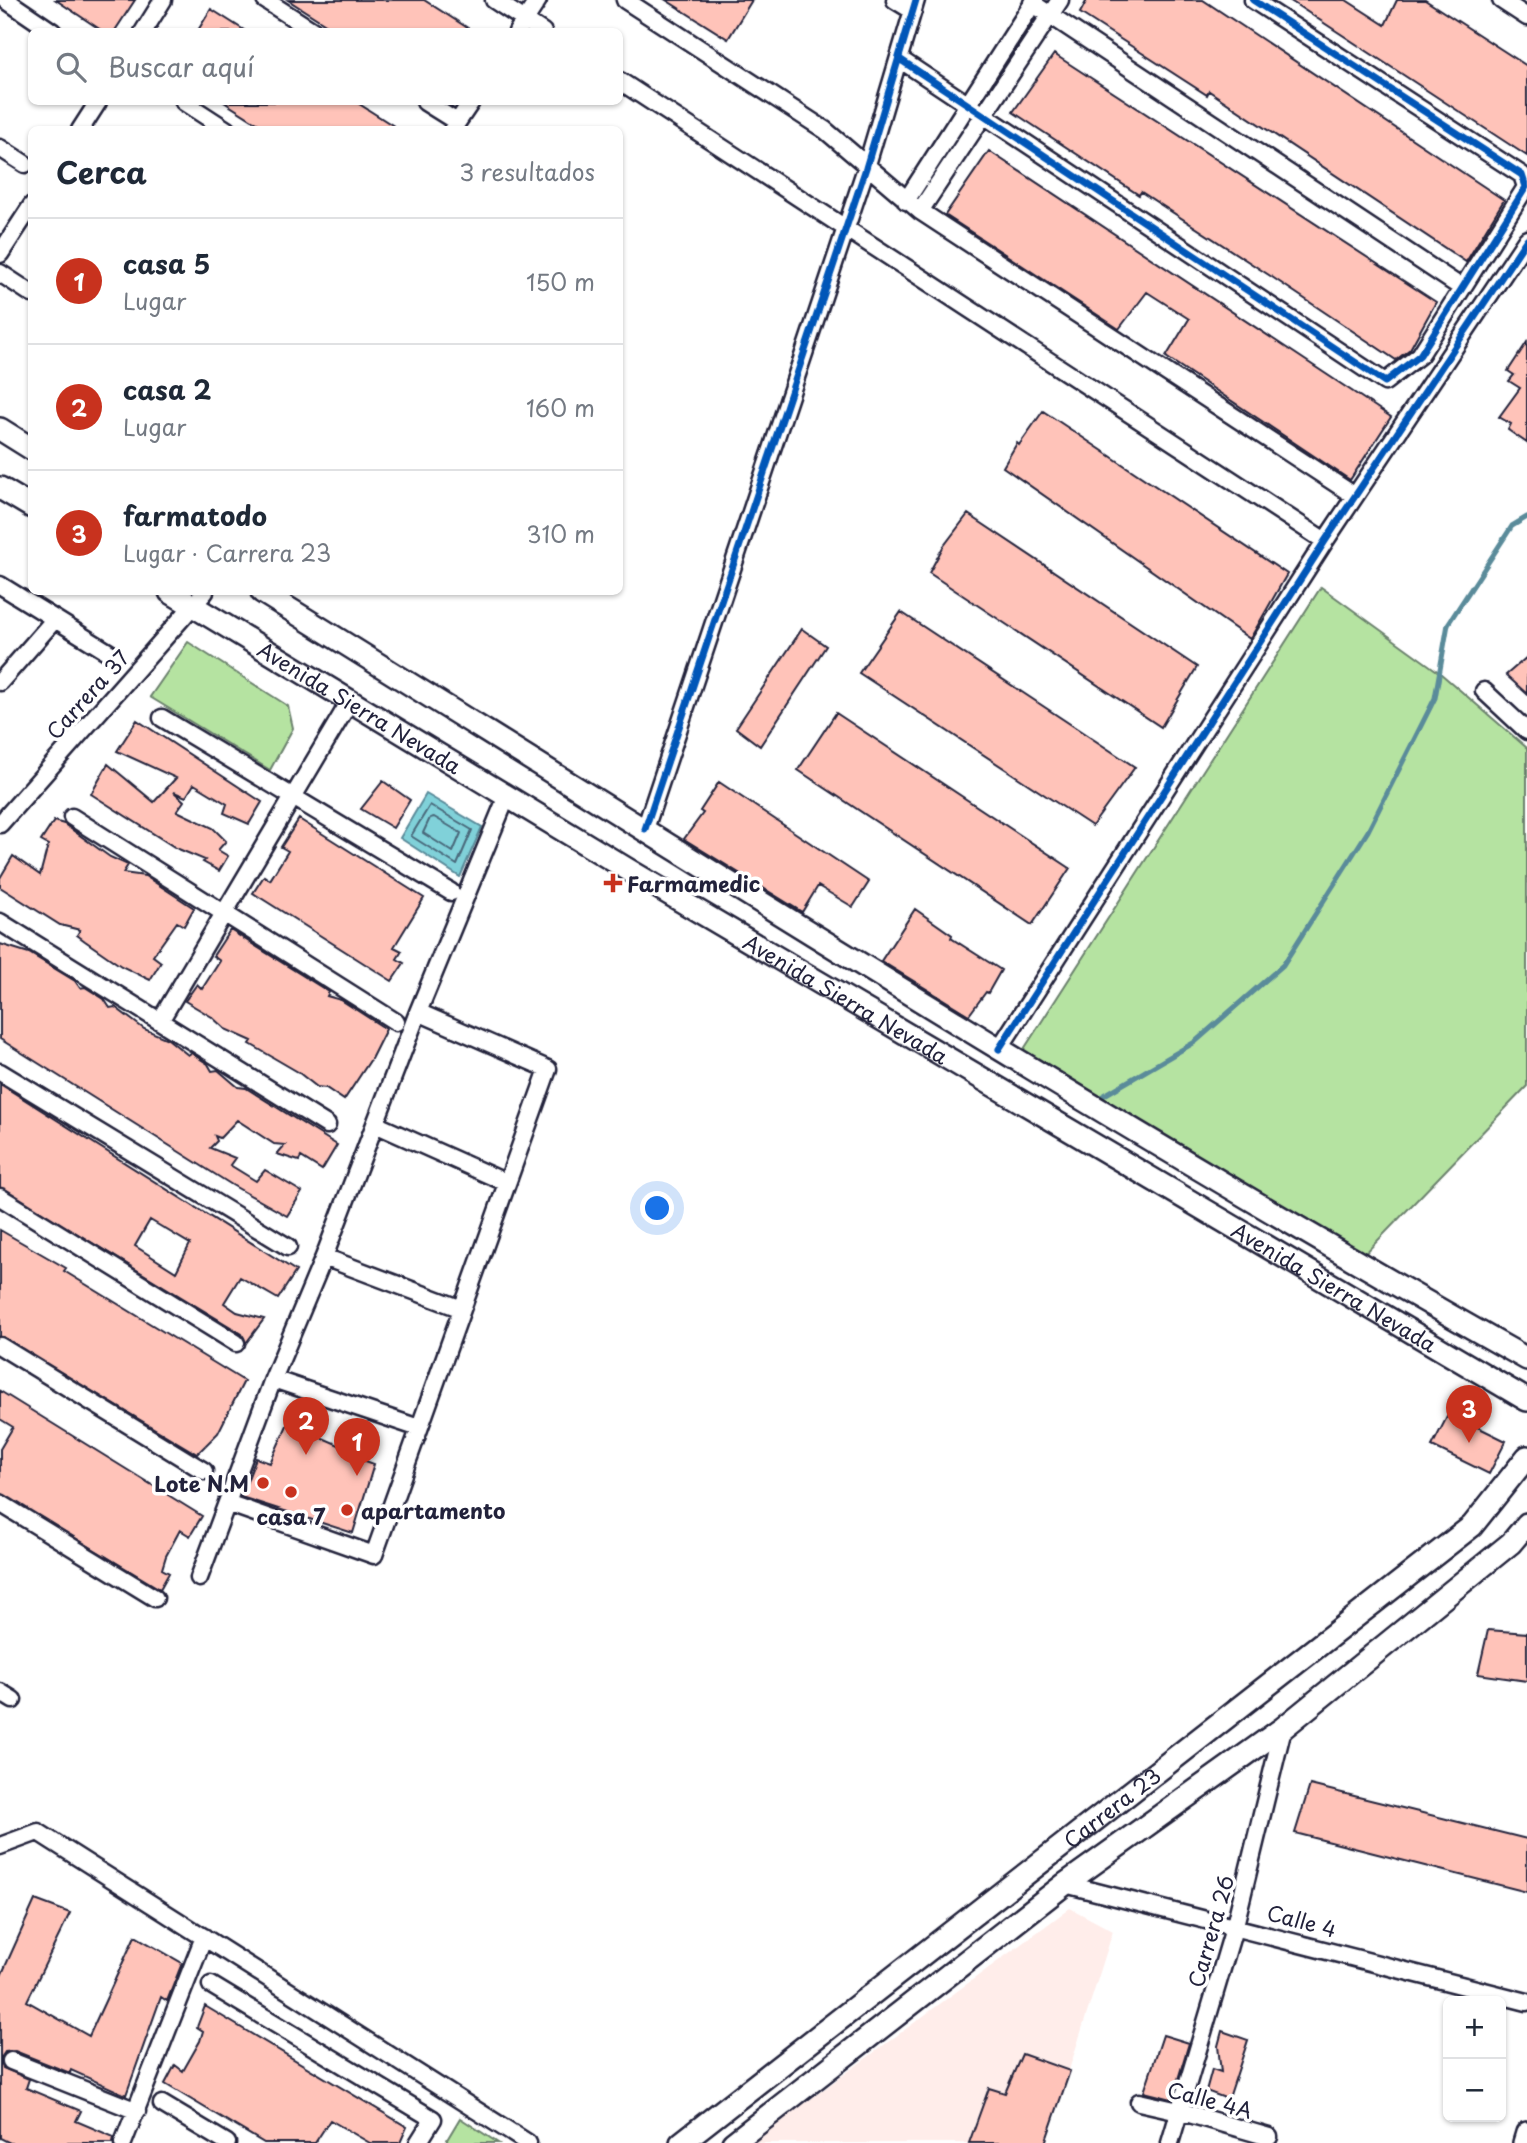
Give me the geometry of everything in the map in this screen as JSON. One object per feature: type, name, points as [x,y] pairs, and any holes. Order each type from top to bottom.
[{"type":"main road","points":[[0,429],[28,446]]},
{"type":"main road","points":[[0,488],[28,505]]},
{"type":"main road","name":"Avenida Sierra Nevada","points":[[183,595],[200,599],[351,701],[507,796],[1527,1400]]},
{"type":"main road","name":"Avenida Sierra Nevada","points":[[267,595],[999,1049],[1379,1276],[1527,1359]]},
{"type":"main road","name":"Carrera 23","points":[[681,2143],[1472,1526],[1527,1457]]},
{"type":"main road","name":"Carrera 23","points":[[733,2143],[1065,1884],[1283,1728],[1511,1543],[1527,1526]]},
{"type":"main road","points":[[1524,2143],[1527,2133]]},
{"type":"street","points":[[6,0],[47,28]]},
{"type":"street","points":[[146,28],[163,0]]},
{"type":"street","points":[[265,0],[309,28]]},
{"type":"street","points":[[494,0],[521,26],[538,0]]},
{"type":"street","points":[[625,0],[825,130],[866,168],[920,211],[1355,496]]},
{"type":"street","points":[[645,829],[901,60],[915,6],[895,0]]},
{"type":"street","points":[[920,211],[1060,0]]},
{"type":"street","points":[[901,60],[984,118],[1385,382],[1420,355],[1526,187],[1522,175],[1253,0]]},
{"type":"street","points":[[1501,0],[1527,17]]},
{"type":"street","points":[[906,201],[1033,2],[1050,16],[1462,288]]},
{"type":"street","points":[[623,83],[1325,541]]},
{"type":"street","points":[[83,126],[96,105]]},
{"type":"street","points":[[189,105],[221,126]]},
{"type":"street","points":[[429,105],[455,126],[469,105]]},
{"type":"street","points":[[0,148],[25,164]]},
{"type":"street","points":[[0,254],[28,211]]},
{"type":"street","points":[[999,1049],[1325,541],[1527,239]]},
{"type":"street","points":[[0,274],[28,292]]},
{"type":"street","points":[[0,585],[113,655]]},
{"type":"street","name":"Carrera 37","points":[[0,824],[200,599]]},
{"type":"street","points":[[0,682],[55,619]]},
{"type":"street","points":[[1484,691],[1527,731]]},
{"type":"street","points":[[160,1020],[351,701]]},
{"type":"street","points":[[162,718],[451,892]]},
{"type":"street","points":[[199,1578],[273,1379],[324,1258],[418,1012],[507,796]]},
{"type":"street","points":[[72,817],[396,1022]]},
{"type":"street","points":[[0,922],[327,1125]]},
{"type":"street","points":[[227,1503],[374,1555],[548,1069],[418,1012]]},
{"type":"street","points":[[0,1072],[288,1247]]},
{"type":"street","points":[[375,1124],[507,1183]]},
{"type":"street","points":[[0,1197],[236,1343]]},
{"type":"street","points":[[324,1258],[462,1308]]},
{"type":"street","points":[[0,1346],[205,1471]]},
{"type":"street","points":[[273,1379],[419,1429]]},
{"type":"street","points":[[0,1503],[155,1598]]},
{"type":"street","name":"Carrera 26","points":[[1170,2143],[1235,1924],[1283,1728]]},
{"type":"street","points":[[0,1846],[38,1832],[528,2143]]},
{"type":"street","name":"Calle 4","points":[[1065,1884],[1235,1924],[1527,2002]]},
{"type":"street","points":[[123,2143],[204,1937]]},
{"type":"street","points":[[211,1985],[433,2119],[418,2143]]},
{"type":"street","points":[[11,2061],[137,2111]]},
{"type":"street","name":"Calle 4A","points":[[1139,2102],[1179,2110],[1269,2137]]},
{"type":"street","points":[[162,2104],[227,2143]]},
{"type":"shaded area","points":[[1070,1908],[1113,1931],[1046,2143],[751,2143]]},
{"type":"green space","points":[[1321,587],[1440,673],[1527,748],[1527,1086],[1357,1262],[1017,1060]]},
{"type":"green space","points":[[188,642],[288,706],[293,728],[270,770],[150,697]]},
{"type":"green space","points":[[460,2118],[498,2143],[445,2143]]},
{"type":"water","points":[[426,794],[482,827],[460,877],[400,838]]},
{"type":"building","points":[[56,0],[135,0],[117,28],[98,28]]},
{"type":"building","points":[[288,0],[424,0],[468,28],[332,28]]},
{"type":"building","points":[[666,0],[752,0],[728,39]]},
{"type":"building","points":[[1087,0],[1203,0],[1504,200],[1466,262],[1209,91],[1207,95],[1080,13]]},
{"type":"building","points":[[1289,0],[1346,0],[1385,25],[1397,0],[1425,0],[1527,66],[1527,156]]},
{"type":"building","points":[[211,9],[241,28],[199,28]]},
{"type":"building","points":[[1054,54],[1436,302],[1410,349],[1396,360],[1141,192],[1139,195],[1013,112]]},
{"type":"building","points":[[229,105],[361,105],[394,126],[262,126]]},
{"type":"building","points":[[989,151],[1391,417],[1350,480],[1166,357],[1189,319],[1147,292],[1119,329],[945,215]]},
{"type":"building","points":[[1527,342],[1527,443],[1508,430],[1511,424],[1499,417],[1520,388],[1509,381],[1514,375],[1508,371]]},
{"type":"building","points":[[1043,411],[1287,574],[1250,639],[1003,467],[1017,443],[1019,445]]},
{"type":"building","points":[[968,514],[1197,667],[1161,727],[929,573],[943,547]]},
{"type":"building","points":[[901,612],[1135,767],[1092,826],[859,673]]},
{"type":"building","points":[[802,629],[826,646],[760,746],[736,728]]},
{"type":"building","points":[[1527,657],[1527,694],[1506,675]]},
{"type":"building","points":[[836,713],[1070,868],[1032,925],[798,770]]},
{"type":"building","points":[[137,720],[262,802],[249,824],[224,813],[227,804],[194,784],[186,797],[174,792],[184,801],[177,811],[213,828],[226,841],[218,850],[228,856],[219,871],[203,862],[205,860],[176,848],[91,794],[108,764],[154,802],[176,778],[117,751]]},
{"type":"building","points":[[383,781],[410,800],[393,828],[361,809]]},
{"type":"building","points":[[719,782],[869,882],[853,907],[818,886],[802,912],[684,839],[703,813],[700,811]]},
{"type":"building","points":[[299,819],[424,898],[394,947],[402,951],[397,959],[404,963],[392,981],[253,893],[264,876],[270,880],[288,851],[281,847]]},
{"type":"building","points":[[54,821],[64,824],[110,857],[128,865],[123,873],[145,876],[194,908],[184,926],[177,922],[153,956],[161,962],[150,980],[121,966],[85,941],[77,935],[80,930],[60,925],[0,887],[0,878],[13,856],[40,875],[48,845],[41,841]]},
{"type":"building","points":[[915,909],[952,935],[951,938],[1001,970],[988,993],[986,992],[969,1015],[881,961]]},
{"type":"building","points":[[230,930],[329,992],[327,996],[341,1000],[386,1029],[371,1059],[344,1100],[326,1088],[317,1087],[298,1072],[250,1044],[252,1041],[225,1029],[212,1017],[185,1001],[197,984],[202,989],[220,961],[213,956]]},
{"type":"building","points":[[0,944],[29,953],[75,981],[80,988],[85,987],[104,999],[110,1008],[115,1007],[144,1029],[168,1039],[188,1055],[191,1053],[208,1064],[212,1071],[218,1070],[238,1087],[246,1088],[337,1145],[322,1170],[301,1157],[299,1161],[277,1154],[285,1145],[274,1144],[237,1120],[220,1138],[215,1136],[217,1141],[210,1148],[235,1158],[230,1165],[256,1181],[265,1170],[302,1192],[287,1216],[232,1185],[0,1039]]},
{"type":"building","points":[[0,1084],[296,1271],[278,1299],[240,1277],[224,1303],[237,1312],[264,1319],[246,1343],[242,1334],[0,1187]],"holes":[[[150,1220],[190,1244],[176,1272],[135,1246]]]},
{"type":"building","points":[[0,1230],[66,1268],[64,1271],[244,1381],[218,1433],[197,1454],[0,1336]]},
{"type":"building","points":[[0,1391],[202,1516],[190,1536],[180,1530],[166,1556],[162,1569],[169,1573],[160,1589],[0,1493],[0,1449],[13,1427],[0,1419]]},
{"type":"building","points":[[1449,1413],[1506,1441],[1489,1474],[1432,1446]]},
{"type":"building","points":[[288,1423],[353,1451],[352,1456],[374,1464],[353,1533],[241,1497],[256,1458],[270,1463]]},
{"type":"building","points":[[1488,1630],[1527,1633],[1527,1681],[1478,1674]]},
{"type":"building","points":[[1310,1785],[1527,1839],[1527,1892],[1295,1833]]},
{"type":"building","points":[[35,1900],[70,1913],[27,2001],[89,2036],[135,1936],[182,1963],[167,2001],[161,1997],[126,2095],[71,2070],[70,2073],[15,2051],[5,2052],[1,2058],[3,2068],[29,2079],[26,2088],[81,2111],[76,2121],[114,2137],[113,2143],[10,2143],[0,2138],[0,1978]]},
{"type":"building","points":[[205,2006],[407,2127],[400,2143],[370,2143],[330,2120],[315,2143],[264,2143],[165,2084],[175,2065],[183,2071],[200,2041],[203,2031],[197,2027]]},
{"type":"building","points":[[1222,2031],[1248,2040],[1226,2107],[1225,2098],[1206,2091],[1212,2069],[1221,2072],[1218,2046]]},
{"type":"building","points":[[1163,2035],[1189,2043],[1172,2099],[1144,2092]]},
{"type":"building","points":[[1022,2054],[1070,2071],[1045,2143],[969,2143],[989,2088],[1005,2093]]},
{"type":"waterway","points":[[1096,1100],[1195,1042],[1283,965],[1368,831],[1435,698],[1448,624],[1512,526],[1527,517]]},
{"type":"cycle path","points":[[645,829],[866,168],[916,0]]},
{"type":"cycle path","points":[[901,60],[1385,382],[1420,355],[1526,187],[1522,175],[1253,0]]},
{"type":"cycle path","points":[[999,1049],[1325,541],[1527,239]]},
{"type":"place","name":"Farmamedic","points":[[613,883]]},
{"type":"place","name":"farmatodo","points":[[1469,1443]]},
{"type":"place","name":"casa 2","points":[[306,1455]]},
{"type":"place","name":"casa 5","points":[[357,1476]]},
{"type":"place","name":"Lote N.M","points":[[263,1483]]},
{"type":"place","name":"casa 7","points":[[291,1492]]},
{"type":"place","name":"apartamento","points":[[347,1510]]}]
